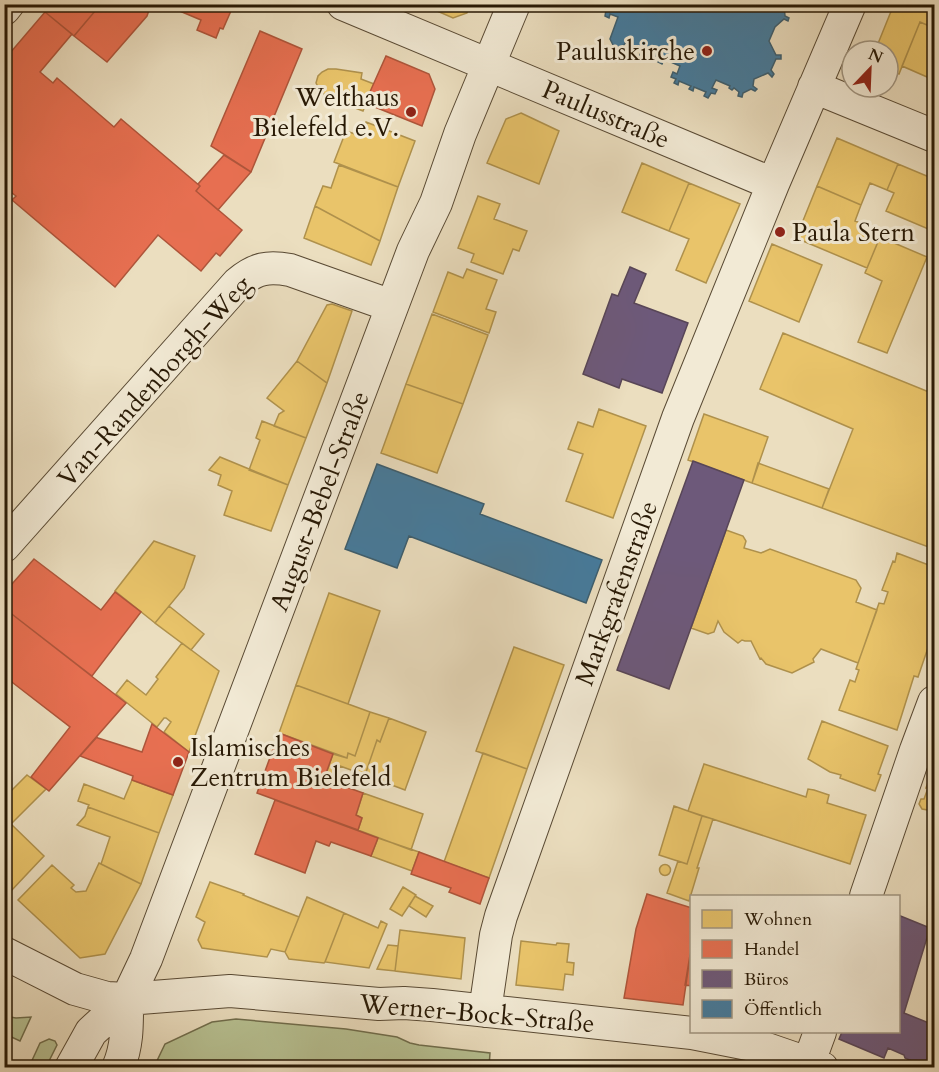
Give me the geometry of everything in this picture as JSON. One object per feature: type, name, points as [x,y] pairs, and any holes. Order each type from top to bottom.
[{"type":"street","points":[[4,9],[8,4]]},
{"type":"street","name":"Paulusstraße","points":[[343,4],[773,184]]},
{"type":"street","name":"August-Bebel-Straße","points":[[71,1068],[91,1032],[127,999],[153,941],[413,251],[436,203],[460,134],[514,4]]},
{"type":"street","points":[[773,184],[850,4]]},
{"type":"street","points":[[814,87],[934,136]]},
{"type":"street","name":"Markgrafenstraße","points":[[485,1011],[501,916],[678,418],[773,184]]},
{"type":"street","name":"Van-Randenborgh-Weg","points":[[4,546],[249,273],[276,267],[290,270],[392,306]]},
{"type":"street","points":[[867,895],[934,702]]},
{"type":"street","name":"Werner-Bock-Straße","points":[[4,953],[75,989],[99,997],[127,999],[230,991],[380,1004],[432,1005],[690,1033]]},
{"type":"street","name":"August-Bebel-Straße","points":[[118,1068],[127,1038],[127,999]]},
{"type":"street","name":"Werner-Bock-Straße","points":[[692,1033],[758,1046],[816,1065]]},
{"type":"street","points":[[816,1065],[820,1033]]},
{"type":"green space","points":[[4,1016],[31,1017],[20,1041],[5,1034]]},
{"type":"green space","points":[[236,1019],[346,1029],[397,1037],[419,1045],[490,1053],[489,1067],[154,1067],[165,1044],[212,1022]]},
{"type":"green space","points":[[49,1039],[55,1041],[57,1045],[46,1067],[29,1067],[40,1043]]},
{"type":"building: Wohnen","points":[[421,4],[470,4],[467,13],[453,18]]},
{"type":"building: Wohnen","points":[[894,4],[934,5],[927,25],[920,22],[900,72],[900,39],[880,39]]},
{"type":"building: Wohnen","points":[[920,22],[934,28],[934,80],[902,66]]},
{"type":"building: Wohnen","points":[[328,69],[362,73],[361,79],[374,84],[363,111],[332,99],[320,90],[316,83],[318,76]]},
{"type":"building: Wohnen","points":[[521,113],[559,131],[539,184],[487,163],[506,119]]},
{"type":"building: Wohnen","points":[[366,122],[415,141],[398,187],[334,162],[346,131],[361,136]]},
{"type":"building: Wohnen","points":[[837,138],[898,164],[887,190],[870,183],[861,205],[817,186]]},
{"type":"building: Wohnen","points":[[642,163],[689,183],[669,231],[622,212]]},
{"type":"building: Wohnen","points":[[898,164],[934,179],[933,231],[886,211],[894,193],[887,190]]},
{"type":"building: Wohnen","points":[[339,165],[398,187],[380,241],[315,206],[323,186],[331,188]]},
{"type":"building: Wohnen","points":[[689,183],[740,204],[706,283],[676,270],[689,239],[669,231]]},
{"type":"building: Wohnen","points":[[817,186],[861,205],[855,221],[866,225],[864,230],[880,237],[867,268],[796,238]]},
{"type":"building: Wohnen","points":[[478,196],[500,204],[494,219],[527,231],[519,251],[513,249],[503,274],[471,262],[474,254],[458,248]]},
{"type":"building: Wohnen","points":[[315,206],[380,241],[371,265],[304,238]]},
{"type":"building: Wohnen","points":[[880,237],[927,257],[887,353],[858,342],[882,281],[865,273]]},
{"type":"building: Wohnen","points":[[772,244],[822,265],[799,322],[749,301]]},
{"type":"building: Wohnen","points":[[467,269],[497,280],[486,309],[496,312],[489,333],[433,312],[448,272],[463,278]]},
{"type":"building: Wohnen","points":[[332,304],[352,311],[327,383],[297,361],[327,305]]},
{"type":"building: Wohnen","points":[[432,314],[488,335],[463,404],[406,384]]},
{"type":"building: Wohnen","points":[[783,333],[934,394],[934,549],[822,508],[853,429],[760,389]]},
{"type":"building: Wohnen","points":[[297,361],[327,383],[306,438],[274,426],[279,414],[284,411],[267,398]]},
{"type":"building: Wohnen","points":[[406,384],[463,404],[437,473],[381,453]]},
{"type":"building: Wohnen","points":[[599,409],[646,426],[613,518],[566,501],[583,454],[568,449],[578,422],[593,427]]},
{"type":"building: Wohnen","points":[[704,414],[768,437],[752,483],[688,460]]},
{"type":"building: Wohnen","points":[[262,421],[306,438],[288,485],[249,470],[260,440],[256,438]]},
{"type":"building: Wohnen","points":[[220,457],[288,485],[271,531],[224,515],[232,491],[218,485],[221,475],[209,470]]},
{"type":"building: Wohnen","points":[[758,463],[829,489],[822,508],[752,483]]},
{"type":"building: Wohnen","points":[[726,530],[743,536],[746,541],[744,548],[761,553],[770,549],[856,580],[861,588],[856,602],[877,610],[858,663],[821,649],[813,659],[814,662],[792,673],[766,664],[760,659],[751,641],[742,640],[738,643],[724,632],[718,621],[714,632],[708,634],[691,628]]},
{"type":"building: Wohnen","points":[[154,541],[195,556],[184,588],[155,623],[115,591]]},
{"type":"building: Wohnen","points":[[897,553],[934,567],[934,619],[929,634],[932,636],[918,677],[914,676],[897,730],[839,710],[850,680],[855,682],[859,670],[856,669],[879,603],[884,604],[888,592],[882,590]]},
{"type":"building: Wohnen","points":[[329,593],[380,611],[348,704],[296,685]]},
{"type":"building: Wohnen","points":[[169,606],[204,634],[191,650],[155,623]]},
{"type":"building: Wohnen","points":[[182,643],[219,671],[189,752],[164,732],[171,722],[166,718],[157,727],[116,694],[127,680],[146,695],[158,679],[156,677]]},
{"type":"building: Wohnen","points":[[514,647],[564,665],[527,769],[476,751]]},
{"type":"building: Wohnen","points":[[296,685],[370,712],[355,756],[348,753],[347,758],[279,733]]},
{"type":"building: Wohnen","points":[[370,712],[389,718],[380,742],[377,740],[365,775],[340,766],[334,783],[324,779],[333,754],[347,758],[348,753],[355,756]]},
{"type":"building: Wohnen","points":[[389,718],[426,732],[405,790],[365,775],[377,740],[380,742]]},
{"type":"building: Wohnen","points":[[822,721],[888,746],[878,774],[881,775],[875,791],[840,778],[841,775],[830,772],[808,759]]},
{"type":"building: Wohnen","points":[[483,753],[527,769],[489,878],[444,862]]},
{"type":"building: Wohnen","points":[[704,764],[806,797],[808,789],[814,790],[829,795],[827,803],[866,815],[850,864],[688,811]]},
{"type":"building: Wohnen","points":[[932,770],[934,770],[934,811],[922,809],[919,804],[921,799],[924,799]]},
{"type":"building: Wohnen","points":[[27,775],[46,789],[4,831],[4,798]]},
{"type":"building: Wohnen","points":[[132,780],[173,795],[159,833],[88,807],[89,805],[78,801],[84,784],[124,799]]},
{"type":"building: Wohnen","points":[[363,793],[423,814],[411,850],[358,830],[362,818],[356,815]]},
{"type":"building: Wohnen","points":[[674,806],[702,816],[687,864],[659,855]]},
{"type":"building: Wohnen","points":[[88,807],[159,833],[141,884],[101,864],[110,837],[77,825],[85,816]]},
{"type":"building: Wohnen","points":[[702,816],[713,819],[689,901],[667,893],[678,861],[687,864]]},
{"type":"building: Wohnen","points":[[11,824],[44,856],[10,892],[4,888],[4,831]]},
{"type":"building: Wohnen","points":[[378,838],[419,852],[412,871],[371,856]]},
{"type":"building: Wohnen","points":[[99,863],[141,884],[105,954],[80,958],[18,900],[52,865],[74,885],[71,888],[76,892],[86,891]]},
{"type":"building: Wohnen","points":[[665,864],[671,870],[665,876],[659,870]]},
{"type":"building: Wohnen","points":[[210,882],[299,917],[285,952],[271,949],[267,957],[202,948],[198,940],[205,922],[196,917]]},
{"type":"building: Wohnen","points":[[403,887],[416,895],[402,916],[390,909]]},
{"type":"building: Wohnen","points":[[415,896],[433,906],[426,917],[409,906]]},
{"type":"building: Wohnen","points":[[307,897],[344,913],[324,963],[289,959],[285,952]]},
{"type":"building: Wohnen","points":[[344,913],[378,928],[381,921],[387,924],[369,968],[325,962]]},
{"type":"building: Wohnen","points":[[400,930],[465,938],[461,979],[395,971]]},
{"type":"building: Wohnen","points":[[521,941],[556,945],[557,943],[569,944],[567,962],[574,963],[573,975],[565,974],[563,990],[516,985]]},
{"type":"building: Wohnen","points":[[388,945],[398,946],[395,971],[377,969]]},
{"type":"building: Handel","points":[[52,4],[101,4],[74,36],[45,12]]},
{"type":"building: Handel","points":[[101,4],[151,4],[147,16],[107,62],[74,36]]},
{"type":"building: Handel","points":[[163,4],[234,4],[223,29],[220,28],[216,38],[197,30],[201,20]]},
{"type":"building: Handel","points":[[45,12],[72,34],[40,72],[53,83],[57,78],[114,127],[121,119],[200,186],[196,191],[242,230],[220,256],[216,253],[201,271],[158,235],[115,287],[12,200],[16,196],[4,187],[4,60]]},
{"type":"building: Handel","points":[[260,31],[302,49],[251,172],[211,146]]},
{"type":"building: Handel","points":[[386,56],[429,74],[435,89],[422,126],[365,103]]},
{"type":"building: Handel","points":[[224,155],[251,172],[218,210],[196,191],[200,186],[198,184]]},
{"type":"building: Handel","points":[[34,559],[101,610],[115,592],[141,612],[92,676],[4,608],[4,593]]},
{"type":"building: Handel","points":[[4,608],[126,703],[49,791],[31,777],[70,727],[4,676]]},
{"type":"building: Handel","points":[[152,724],[189,752],[173,795],[132,780],[133,776],[80,756],[97,737],[142,752]]},
{"type":"building: Handel","points":[[279,733],[333,754],[324,779],[363,793],[356,815],[362,818],[358,830],[257,793]]},
{"type":"building: Handel","points":[[275,800],[378,838],[371,856],[331,842],[329,846],[316,841],[305,873],[255,854]]},
{"type":"building: Handel","points":[[419,852],[489,878],[480,904],[449,892],[451,888],[411,874]]},
{"type":"building: Handel","points":[[647,894],[690,907],[690,957],[683,1005],[624,998],[636,929]]},
{"type":"building: Handel","points":[[690,955],[690,986],[685,985]]},
{"type":"building: Büros","points":[[630,267],[646,274],[634,303],[688,323],[662,393],[622,379],[619,388],[583,374],[612,294],[618,296]]},
{"type":"building: Büros","points":[[693,461],[744,480],[669,689],[617,670]]},
{"type":"building: Büros","points":[[900,916],[930,928],[904,1013],[934,1025],[934,1068],[917,1061],[914,1062],[888,1048],[884,1058],[839,1039],[842,1033],[900,1033]]},
{"type":"building: Öffentlich","name":"Pauluskirche","points":[[602,4],[784,4],[785,16],[789,18],[788,21],[784,19],[775,27],[769,41],[776,55],[781,55],[781,59],[776,59],[771,70],[774,74],[772,77],[768,73],[754,79],[753,86],[757,89],[743,93],[742,97],[738,96],[739,92],[734,88],[732,90],[730,86],[716,80],[712,88],[717,90],[708,98],[704,96],[706,92],[694,87],[693,91],[689,89],[691,86],[679,81],[678,85],[674,83],[676,79],[671,77],[673,72],[677,74],[680,66],[664,59],[662,64],[658,62],[660,58],[646,52],[644,56],[640,55],[642,50],[625,43],[619,47],[613,45],[610,39],[618,17],[610,14],[609,18],[605,16],[606,10],[601,9]]},
{"type":"building: Öffentlich","points":[[377,464],[484,504],[480,514],[602,560],[586,603],[409,536],[397,568],[345,549]]},
{"type":"place","name":"Pauluskirche","points":[[707,51]]},
{"type":"place","name":"Welthaus Bielefeld e.V.","points":[[411,112]]},
{"type":"place","name":"Paula Stern","points":[[780,232]]},
{"type":"place","name":"Islamisches Zentrum Bielefeld","points":[[178,762]]}]
